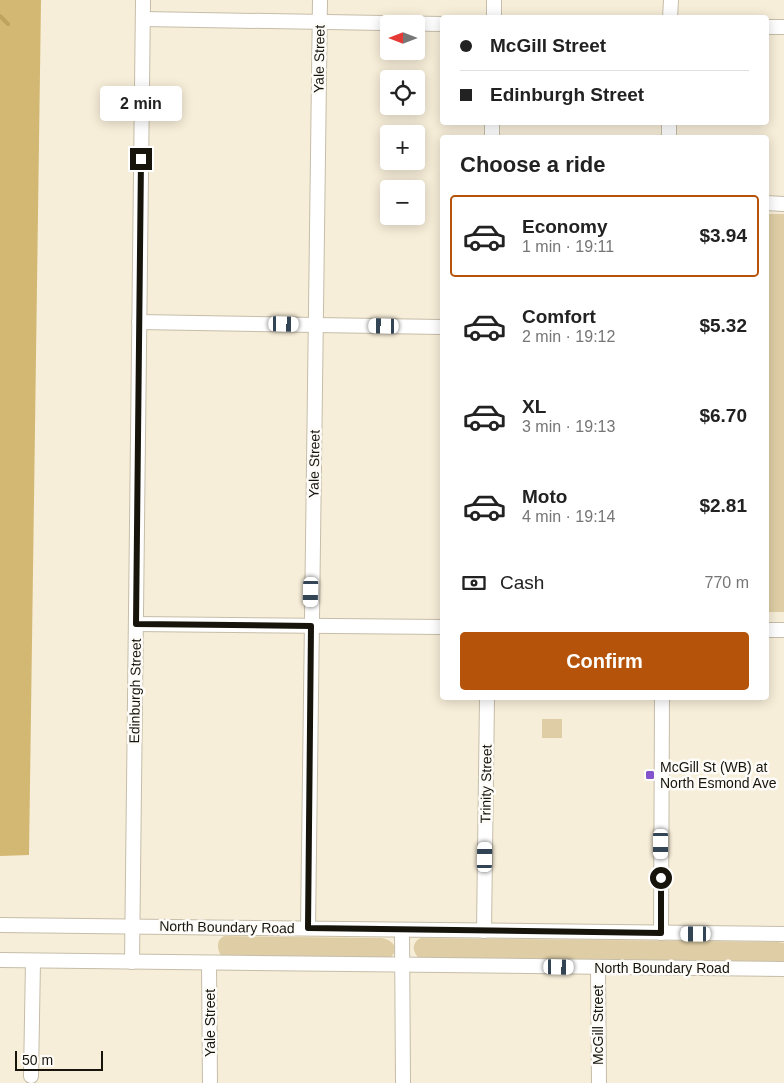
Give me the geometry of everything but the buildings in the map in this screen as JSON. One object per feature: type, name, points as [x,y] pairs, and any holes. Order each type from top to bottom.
[{"type":"street","name":"Edinburgh Street","points":[[132,962],[144,0]]},
{"type":"street","name":"Yale Street","points":[[308,928],[320,0]]},
{"type":"street","points":[[494,0],[494,15]]},
{"type":"street","points":[[670,15],[671,0]]},
{"type":"street","points":[[143,20],[440,24]]},
{"type":"street","points":[[769,27],[784,27]]},
{"type":"street","points":[[769,204],[784,204]]},
{"type":"street","points":[[139,322],[440,327]]},
{"type":"street","points":[[136,624],[440,628]]},
{"type":"street","points":[[769,630],[784,630]]},
{"type":"street","name":"Trinity Street","points":[[484,930],[487,700]]},
{"type":"street","points":[[661,933],[662,700]]},
{"type":"street","name":"North Boundary Road","points":[[0,925],[784,934]]},
{"type":"street","points":[[402,930],[403,1083]]},
{"type":"street","name":"North Boundary Road","points":[[0,960],[784,969]]},
{"type":"street","points":[[31,1076],[33,961]]},
{"type":"street","name":"Yale Street","points":[[209,963],[210,1083]]},
{"type":"street","name":"McGill Street","points":[[598,968],[598,1083]]},
{"type":"shaded area","points":[[0,0],[41,0],[29,855],[0,856]]},
{"type":"shaded area","points":[[769,214],[784,214],[784,612],[769,612]]},
{"type":"shaded area","points":[[542,719],[562,719],[562,738],[542,738]]},
{"type":"shaded area","points":[[224,936],[382,938],[394,945],[395,951],[390,958],[221,956],[218,945]]},
{"type":"shaded area","points":[[421,938],[778,942],[784,943],[784,962],[420,959],[415,954],[414,945]]},
{"type":"waterway","points":[[0,16],[8,24]]},
{"type":"place","name":"McGill St (WB) at North Esmond Ave","points":[[650,775]]},
{"type":"route","points":[[141,159],[136,624],[311,626],[308,928],[661,933],[661,878]]}]
